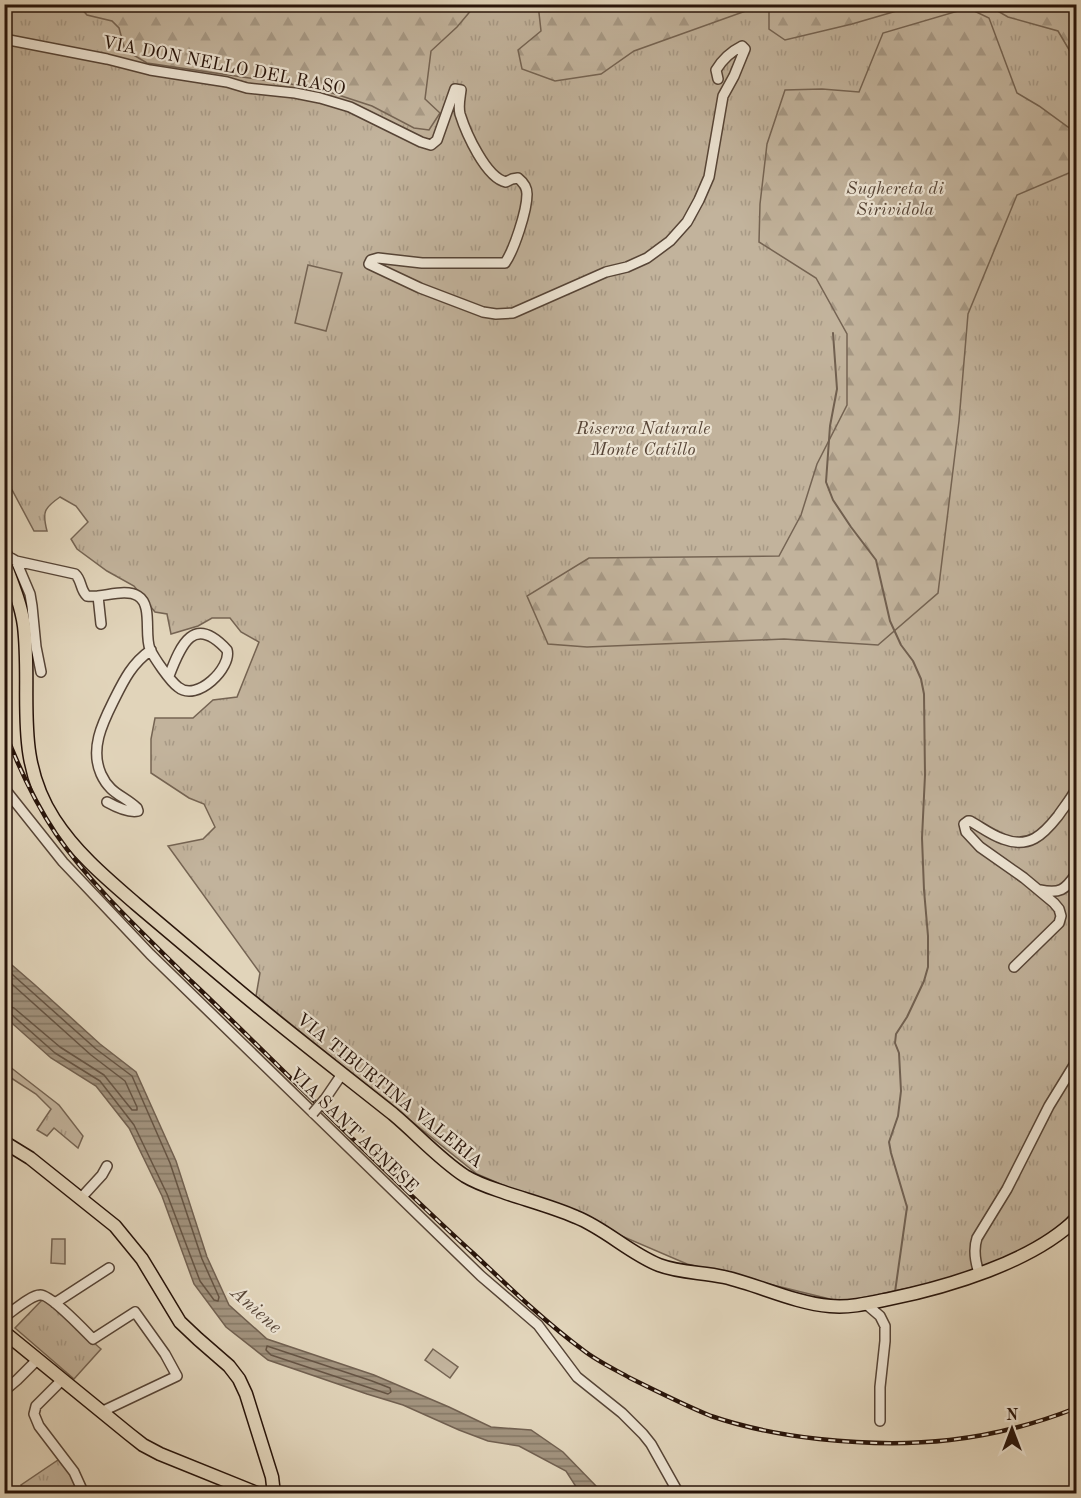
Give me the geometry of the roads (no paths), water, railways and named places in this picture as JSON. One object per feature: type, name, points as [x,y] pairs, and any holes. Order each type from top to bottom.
[{"type":"main road","name":"VIA TIBURTINA VALERIA","points":[[10,562],[23,624],[26,732],[30,762],[39,792],[60,829],[79,852],[102,874],[271,1017],[397,1117],[468,1178],[600,1228],[654,1263],[676,1270],[710,1274],[734,1280],[811,1303],[837,1306],[866,1304],[923,1292],[979,1273],[1020,1257],[1047,1243],[1077,1219]]},
{"type":"main road","points":[[4,1142],[30,1158],[107,1219],[142,1259],[180,1322],[224,1360],[234,1372],[246,1394],[272,1477],[274,1494]]},
{"type":"main road","points":[[4,1332],[133,1438],[155,1451],[259,1494]]},
{"type":"street","name":"VIA DON NELLO DEL RASO","points":[[4,39],[107,58],[150,70],[228,82],[248,88],[320,98],[350,107],[431,145],[437,140],[455,89],[460,90],[460,112],[474,148],[500,181],[506,182],[518,178],[528,192],[512,254],[505,263],[422,263],[378,258],[371,260],[369,264],[420,288],[483,312],[496,314],[513,313],[606,272],[627,267],[647,258],[670,241],[687,222],[709,177],[723,96],[742,57],[745,49],[742,46],[719,65],[716,70],[718,79]]},
{"type":"street","points":[[4,550],[30,594],[41,672]]},
{"type":"street","points":[[10,562],[75,574],[80,580],[84,593],[90,597],[129,594],[137,596],[141,599],[146,611],[148,642],[151,651],[169,676],[178,688],[183,690],[204,688],[225,664],[228,650],[207,634],[196,633],[179,653],[169,676]]},
{"type":"street","points":[[98,596],[100,624]]},
{"type":"street","points":[[107,802],[122,809],[138,811],[134,805],[111,789],[105,781],[98,764],[97,746],[102,725],[123,680],[138,660],[151,651]]},
{"type":"street","name":"VIA SANT'AGNESE","points":[[4,788],[86,888],[158,962],[482,1276],[538,1325],[577,1377],[622,1413],[644,1435],[679,1494]]},
{"type":"street","points":[[1014,967],[1059,923],[1061,916],[1059,909],[1038,890],[980,847],[966,832],[964,824],[970,821],[997,837],[1009,841],[1023,842],[1034,839],[1042,835],[1077,789]]},
{"type":"street","points":[[1038,890],[1061,891],[1077,874]]},
{"type":"street","points":[[979,1273],[975,1256],[977,1238],[1006,1189],[1049,1106],[1077,1062]]},
{"type":"street","points":[[313,1113],[342,1074]]},
{"type":"street","points":[[80,1199],[102,1175],[107,1166]]},
{"type":"street","points":[[55,1303],[109,1268]]},
{"type":"street","points":[[4,1317],[38,1295],[46,1296],[93,1339],[135,1312],[165,1354],[177,1376],[101,1412]]},
{"type":"street","points":[[866,1304],[880,1316],[885,1329],[880,1387],[880,1421]]},
{"type":"street","points":[[4,1390],[37,1360]]},
{"type":"street","points":[[62,1380],[37,1404],[34,1414],[38,1424],[74,1472],[84,1494]]},
{"type":"water","name":"Aniene","points":[[5,959],[100,1044],[136,1072],[176,1161],[207,1257],[229,1305],[267,1339],[374,1375],[491,1427],[531,1430],[563,1452],[601,1493],[580,1493],[566,1471],[519,1446],[488,1441],[403,1405],[268,1360],[226,1327],[194,1284],[162,1196],[129,1128],[96,1086],[51,1058],[5,1017]]},
{"type":"waterway","points":[[833,333],[837,389],[830,426],[826,482],[833,500],[876,560],[890,621],[901,645],[913,661],[921,679],[924,694],[925,775],[922,838],[928,967],[907,1017],[896,1034],[895,1043],[899,1053],[901,1091],[898,1116],[889,1142],[907,1207],[895,1292]]},
{"type":"railway","points":[[4,729],[27,783],[48,822],[103,892],[138,929],[412,1196],[541,1316],[594,1358],[680,1403],[711,1416],[765,1430],[819,1439],[886,1443],[950,1440],[1012,1429],[1076,1408]]},
{"type":"park label","name":"Sughereta di Sirividola","points":[[895,198]]},
{"type":"park label","name":"Riserva Naturale Monte Catillo","points":[[643,438]]}]
